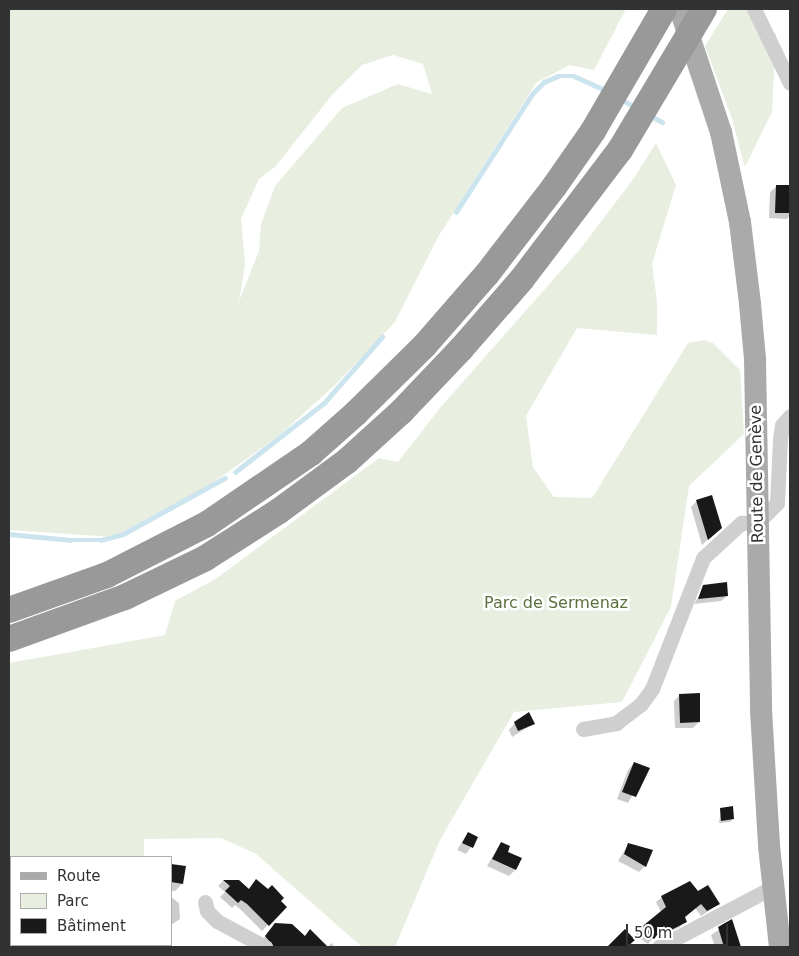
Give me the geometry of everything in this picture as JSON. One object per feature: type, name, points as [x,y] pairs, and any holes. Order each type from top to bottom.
[{"type":"highway","points":[[9,610],[107,575],[157,551],[244,501],[311,453],[392,378],[475,288],[554,187],[593,131],[664,9]]},
{"type":"highway","points":[[9,639],[109,604],[204,559],[279,512],[347,461],[401,412],[461,349],[522,279],[620,150],[704,9]]},
{"type":"main road","name":"Route de Genève","points":[[680,9],[721,132],[743,241],[755,359],[761,710],[773,887],[780,947]]},
{"type":"street","points":[[754,9],[790,83]]},
{"type":"street","points":[[583,729],[616,722],[641,704],[652,689],[703,558],[740,522],[758,522],[777,502],[782,425],[790,416]]},
{"type":"street","points":[[660,947],[773,887]]},
{"type":"street","points":[[205,902],[207,911],[217,921],[265,947]]},
{"type":"green space","points":[[9,9],[626,9],[594,70],[569,65],[536,83],[438,237],[395,322],[335,385],[281,434],[210,485],[113,537],[9,530]],"holes":[[[393,55],[423,64],[432,94],[398,84],[342,108],[275,186],[261,224],[259,251],[239,301],[245,265],[241,219],[259,179],[275,167],[332,95],[362,65]]]},
{"type":"green space","points":[[728,9],[750,9],[764,33],[776,33],[772,112],[745,167],[732,119],[705,46]]},
{"type":"green space","name":"Parc de Sermenaz","points":[[656,143],[676,185],[652,264],[657,301],[657,335],[577,328],[526,416],[533,467],[554,497],[592,498],[688,343],[704,340],[713,343],[740,370],[744,434],[689,486],[671,607],[622,702],[514,712],[440,840],[395,947],[362,947],[256,854],[221,838],[144,839],[144,856],[10,856],[10,946],[145,947],[9,947],[9,663],[165,635],[175,601],[217,578],[379,458],[398,462],[440,408],[581,248],[634,178]]},
{"type":"building","points":[[776,185],[790,185],[790,213],[775,213]]},
{"type":"building","points":[[712,495],[722,528],[708,540],[696,500]]},
{"type":"building","points":[[727,582],[728,596],[698,599],[703,585]]},
{"type":"building","points":[[700,693],[700,722],[680,723],[679,694]]},
{"type":"building","points":[[529,712],[535,724],[518,731],[514,722]]},
{"type":"building","points":[[634,762],[650,768],[636,797],[622,792]]},
{"type":"building","points":[[733,806],[734,819],[721,821],[720,808]]},
{"type":"building","points":[[468,832],[478,837],[473,848],[462,843]]},
{"type":"building","points":[[501,842],[510,846],[508,852],[522,858],[516,870],[492,859]]},
{"type":"building","points":[[628,843],[653,850],[646,867],[624,854]]},
{"type":"building","points":[[172,864],[186,866],[183,884],[172,882]]},
{"type":"building","points":[[256,879],[268,889],[272,885],[284,898],[281,901],[287,907],[269,926],[247,904],[241,900],[238,903],[225,891],[230,886],[223,880],[239,880],[249,889]]},
{"type":"building","points":[[690,881],[698,891],[708,885],[720,904],[707,911],[701,904],[685,917],[687,922],[667,932],[664,926],[654,939],[639,929],[666,907],[661,896]]},
{"type":"building","points":[[732,919],[741,947],[724,947],[718,927]]},
{"type":"building","points":[[275,923],[292,924],[305,936],[310,929],[328,947],[274,947],[265,936]]},
{"type":"building","points":[[625,929],[635,940],[627,947],[607,947]]},
{"type":"waterway","points":[[456,212],[532,94],[544,82],[558,76],[574,76],[606,90]]},
{"type":"waterway","points":[[621,99],[636,108]]},
{"type":"waterway","points":[[649,115],[662,122]]},
{"type":"waterway","points":[[235,472],[324,403],[382,337]]},
{"type":"waterway","points":[[9,534],[71,540],[101,540],[123,534],[225,478]]}]
